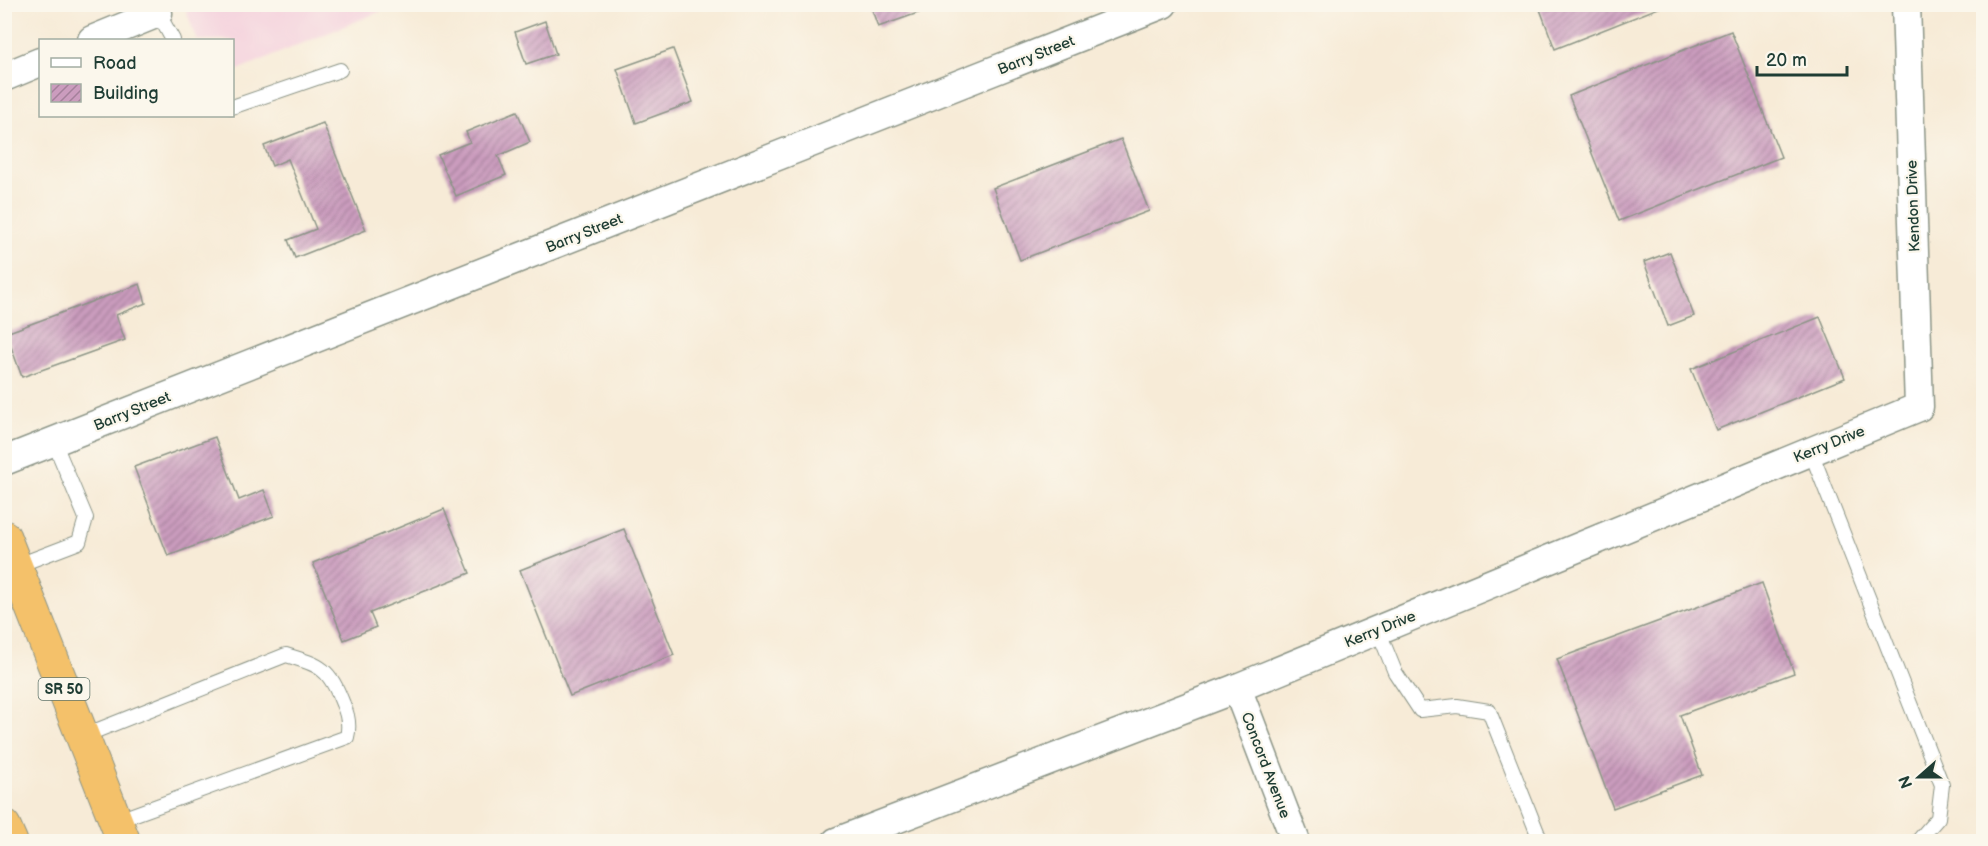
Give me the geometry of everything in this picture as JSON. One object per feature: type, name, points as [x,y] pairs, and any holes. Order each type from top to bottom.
[{"type":"highway","name":"SR 50","points":[[10,551],[120,831]]},
{"type":"highway","points":[[4,826],[11,842]]},
{"type":"street","name":"Barry Street","points":[[4,461],[1163,4]]},
{"type":"street","name":"Kendon Drive","points":[[1906,4],[1919,407]]},
{"type":"street","points":[[94,39],[158,13]]},
{"type":"street","points":[[4,77],[39,62]]},
{"type":"street","name":"Kerry Drive","points":[[836,842],[1237,688],[1919,407]]},
{"type":"street","name":"Concord Avenue","points":[[1237,688],[1296,842]]},
{"type":"lane","points":[[158,13],[172,39]]},
{"type":"lane","points":[[234,106],[340,70]]},
{"type":"lane","points":[[10,551],[80,542],[86,518],[54,442]]},
{"type":"lane","points":[[1811,452],[1942,785],[1938,818],[1917,842]]},
{"type":"lane","points":[[1378,630],[1395,672],[1420,710],[1457,706],[1489,711],[1541,842]]},
{"type":"lane","points":[[83,736],[286,655],[310,662],[325,672],[334,682],[347,718],[349,727],[347,737],[160,805],[120,831]]},
{"type":"shaded area","points":[[184,4],[396,5],[234,72],[234,39],[197,39]]},
{"type":"building","points":[[870,4],[941,4],[941,5],[878,27]]},
{"type":"building","points":[[1538,4],[1666,4],[1666,5],[1555,49]]},
{"type":"building","points":[[545,21],[556,54],[526,64],[515,32]]},
{"type":"building","points":[[1731,31],[1781,157],[1619,221],[1569,96]]},
{"type":"building","points":[[673,49],[693,102],[636,123],[617,69]]},
{"type":"building","points":[[517,111],[530,142],[498,156],[506,175],[456,196],[438,155],[470,142],[466,132]]},
{"type":"building","points":[[323,123],[366,230],[295,258],[288,240],[316,229],[288,159],[272,166],[264,146]]},
{"type":"building","points":[[1121,139],[1149,211],[1020,260],[993,188]]},
{"type":"building","points":[[1670,252],[1694,316],[1668,326],[1644,262]]},
{"type":"building","points":[[140,284],[146,303],[116,315],[125,340],[22,377],[6,333]]},
{"type":"building","points":[[1820,317],[1845,378],[1716,430],[1691,369]]},
{"type":"building","points":[[215,437],[239,500],[264,490],[274,516],[168,556],[134,467]]},
{"type":"building","points":[[444,509],[470,573],[370,613],[376,627],[344,640],[313,563]]},
{"type":"building","points":[[624,529],[674,655],[570,696],[520,570]]},
{"type":"building","points":[[1762,583],[1794,673],[1680,715],[1702,775],[1613,808],[1557,659]]}]
